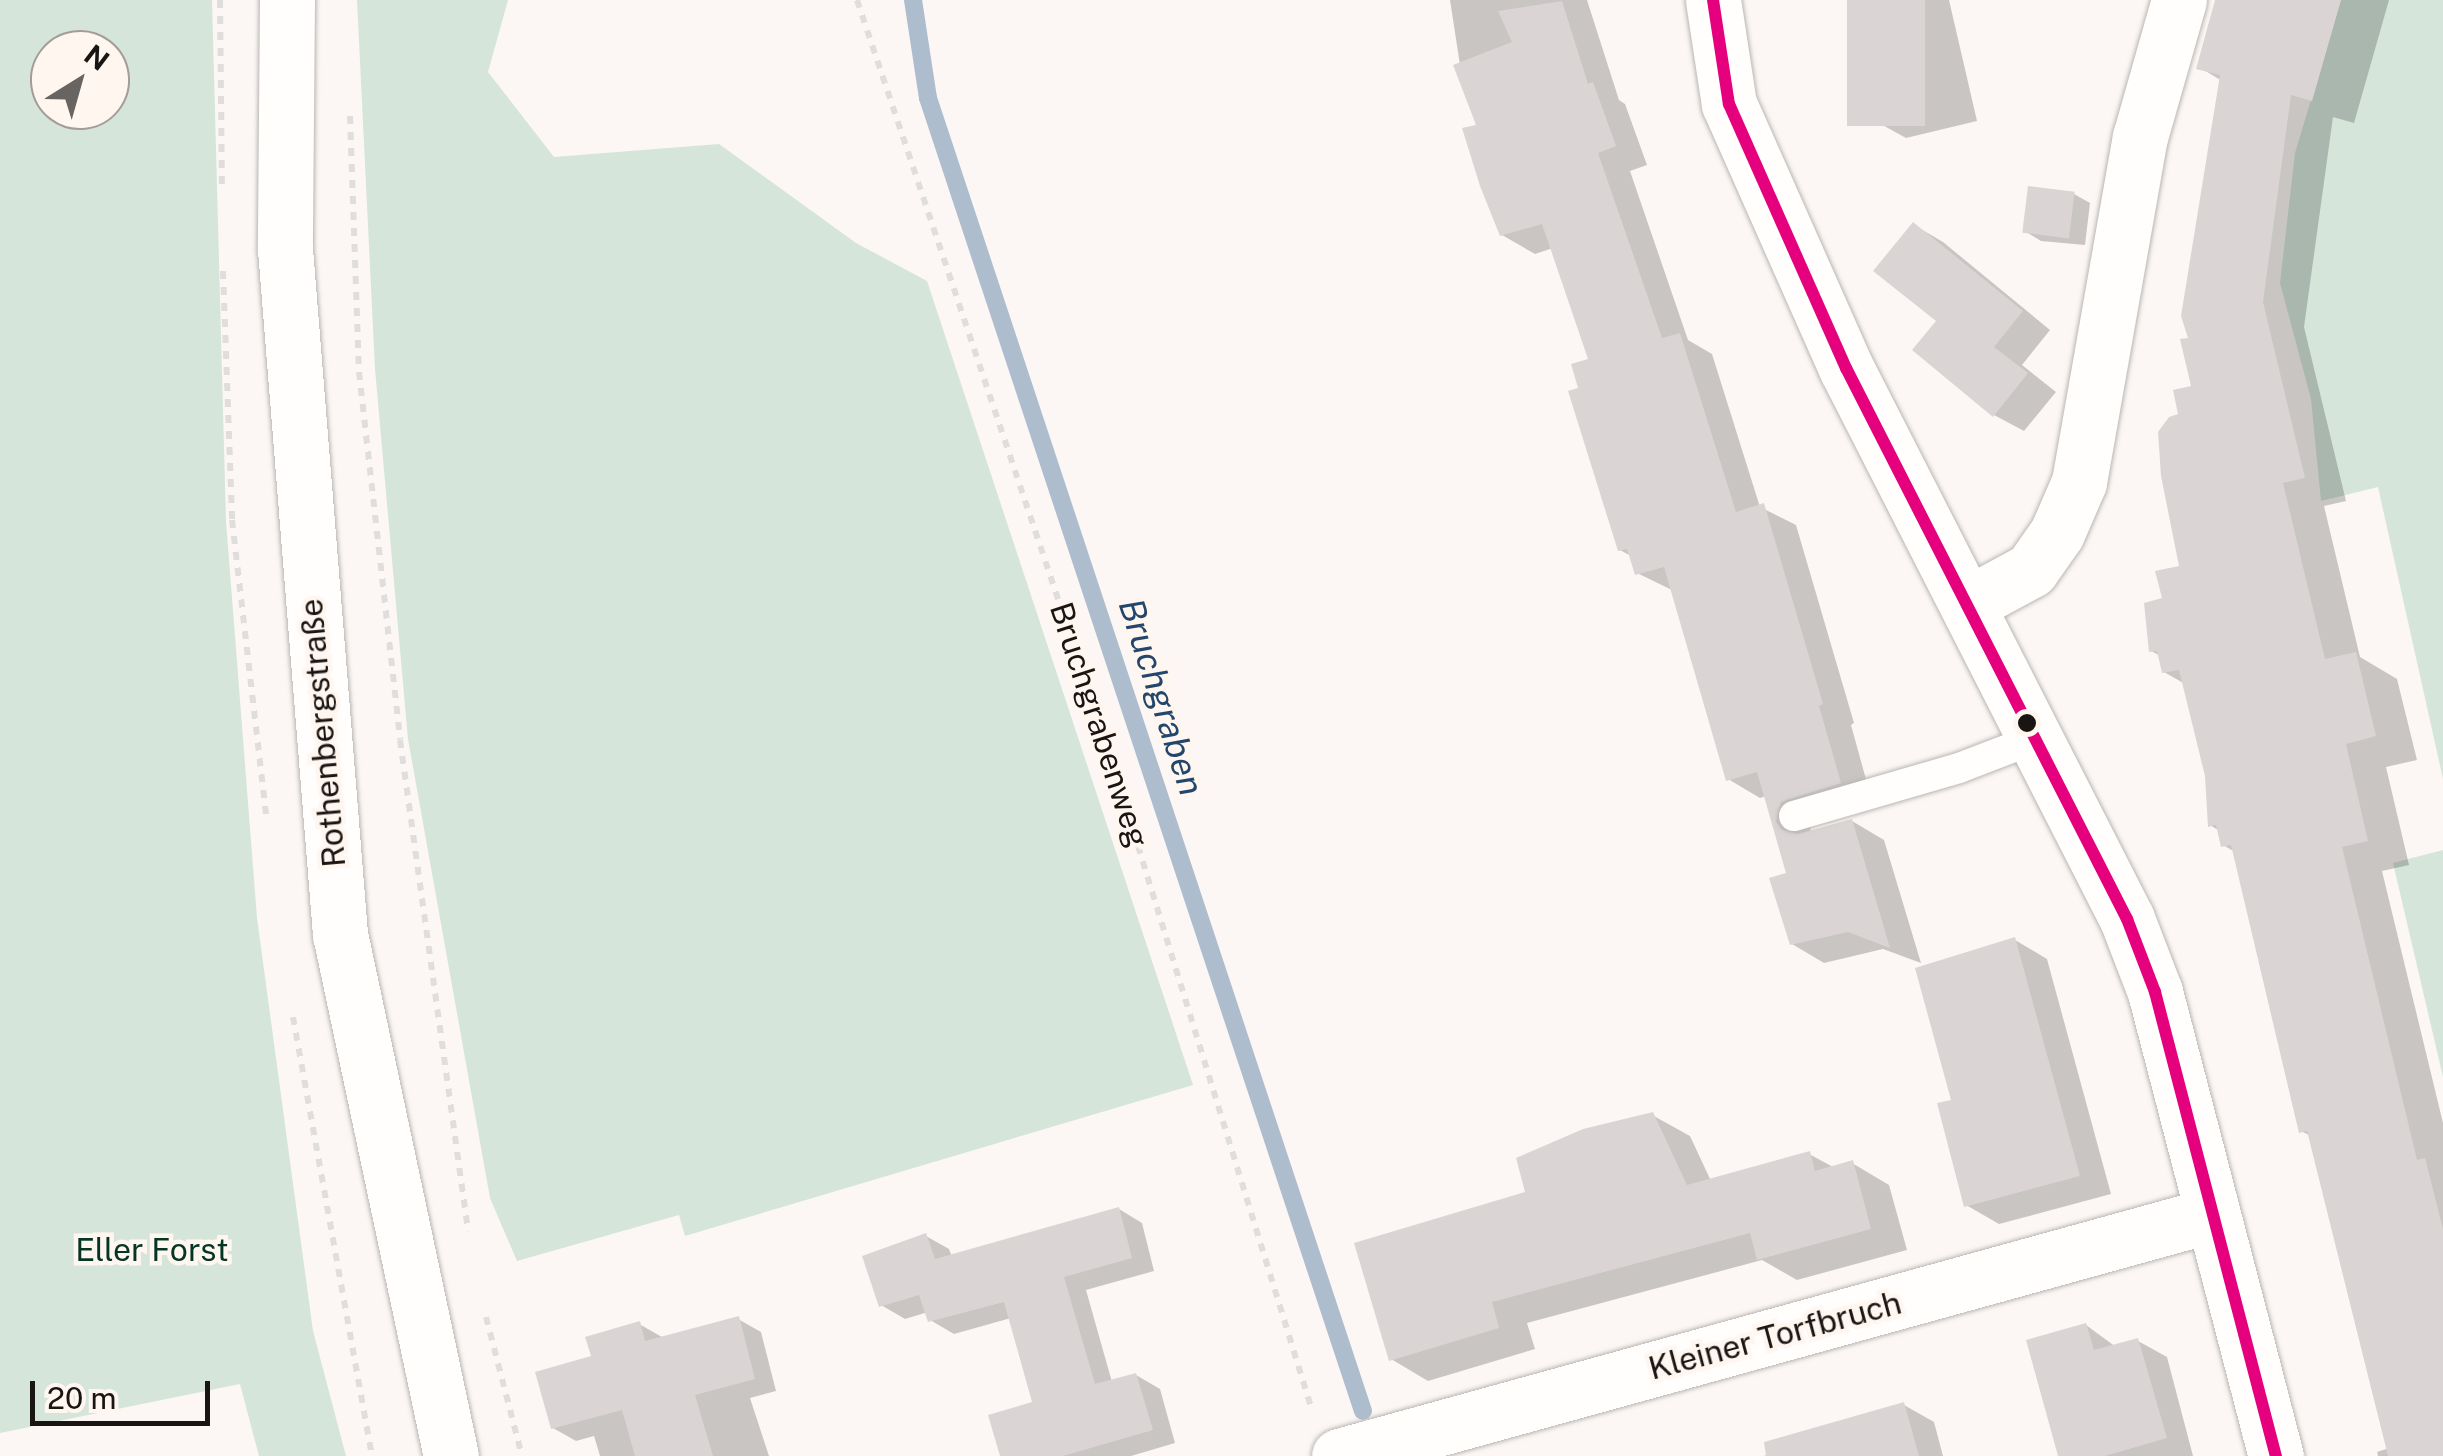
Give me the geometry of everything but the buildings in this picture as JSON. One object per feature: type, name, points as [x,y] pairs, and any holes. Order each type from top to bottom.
[{"type":"street","name":"Rothenbergstraße","points":[[287,0],[284,249],[340,934],[451,1456]]},
{"type":"street","points":[[1713,0],[1730,104],[1846,368],[2128,919],[2154,992],[2276,1456]]},
{"type":"street","points":[[1968,604],[2031,570],[2057,533],[2078,482],[2140,137],[2179,0]]},
{"type":"street","name":"Kleiner Torfbruch","points":[[1327,1437],[2212,1215]]},
{"type":"lane","points":[[1794,816],[1959,768],[2035,740]]},
{"type":"path","name":"Bruchgrabenweg","points":[[856,0],[1106,739],[1327,1437]]},
{"type":"path","points":[[349,98],[359,372],[400,740],[470,1242]]},
{"type":"path","points":[[486,1315],[522,1456]]},
{"type":"green space","name":"Eller Forst","points":[[0,0],[212,0],[226,521],[257,918],[313,1331],[346,1456],[259,1456],[240,1384],[0,1433]]},
{"type":"green space","points":[[357,0],[508,0],[488,72],[554,157],[719,144],[856,243],[927,281],[1193,1085],[685,1236],[679,1215],[517,1261],[490,1198],[408,739],[375,369]]},
{"type":"green space","points":[[2341,0],[2443,0],[2443,779],[2378,487],[2321,501],[2311,399],[2280,283],[2295,153]]},
{"type":"green space","points":[[2443,850],[2443,1077],[2393,863]]},
{"type":"waterway","name":"Bruchgraben","points":[[913,0],[928,98],[1363,1411]]},
{"type":"transit line","points":[[1713,0],[1729,104],[1846,368],[2127,919],[2155,992],[2276,1456]]}]
